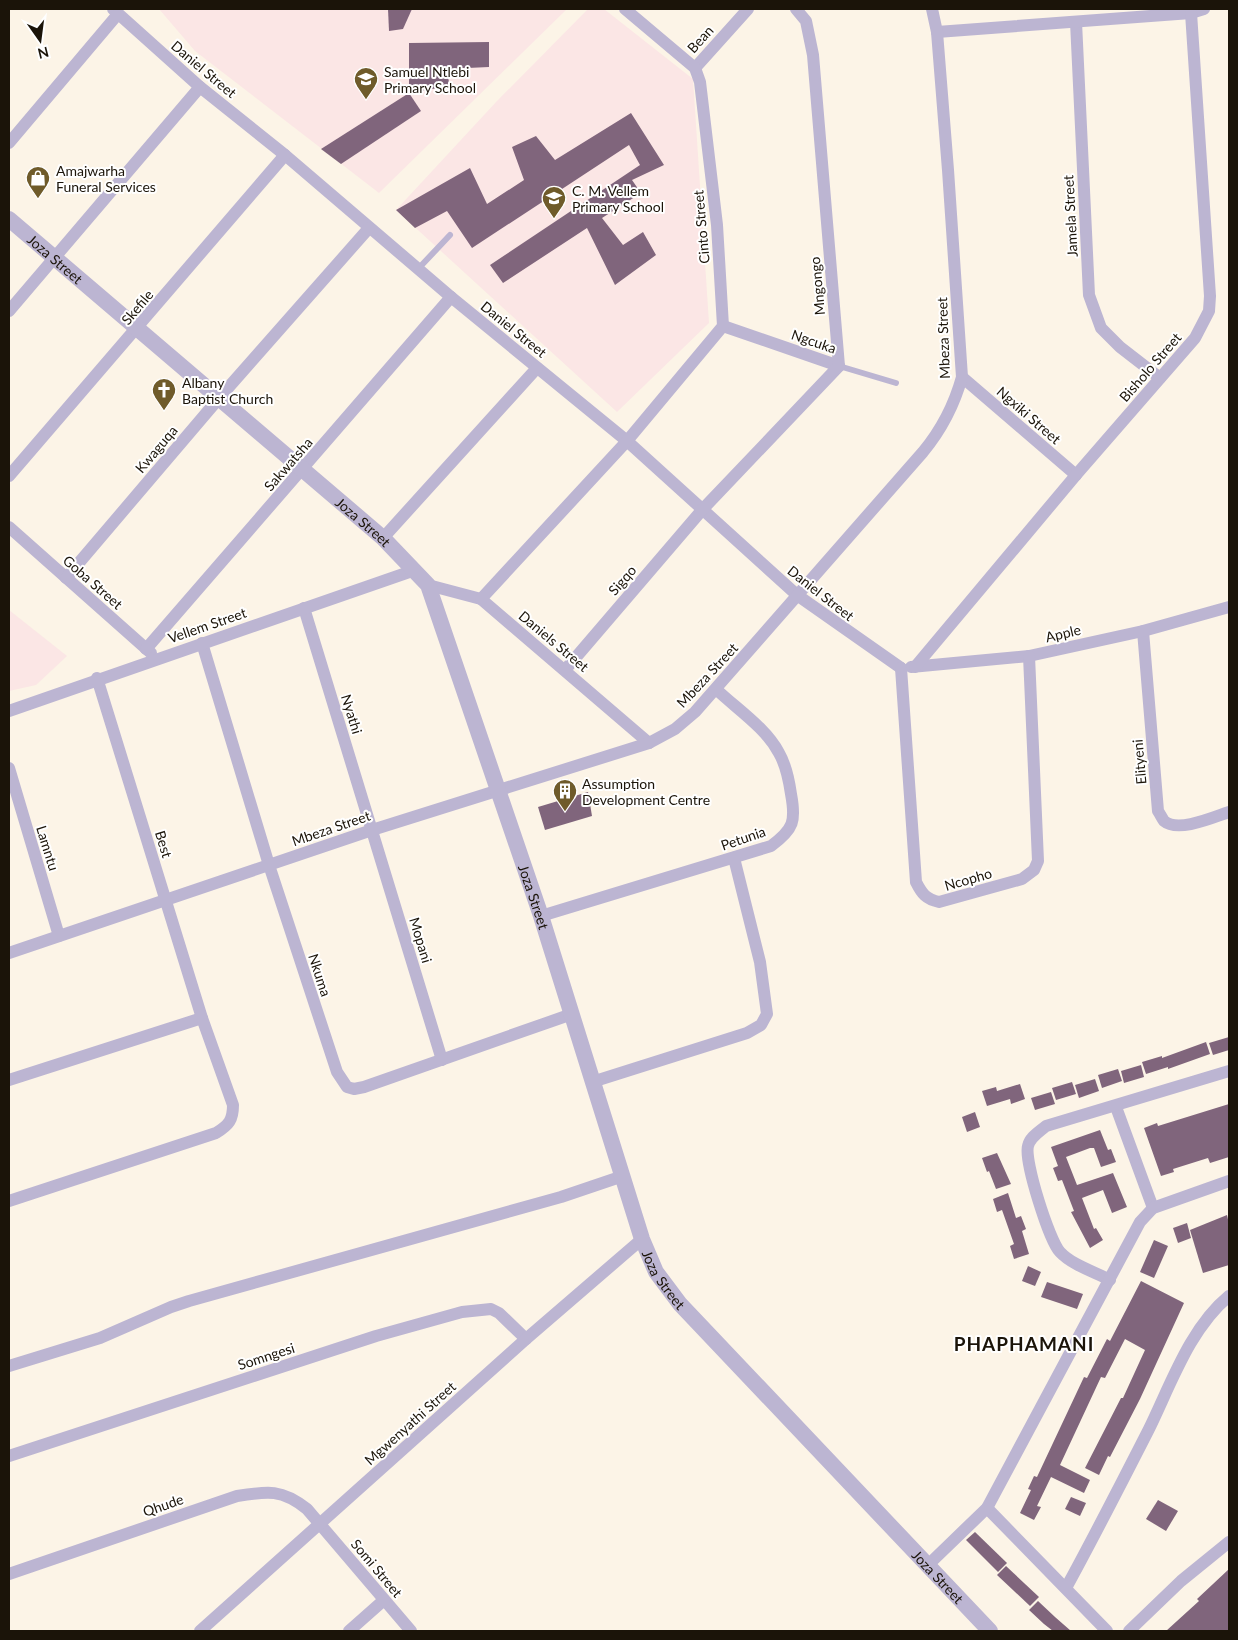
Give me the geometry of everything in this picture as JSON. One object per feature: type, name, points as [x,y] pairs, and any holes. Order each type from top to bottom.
[{"type":"street","points":[[626,9],[695,68]]},
{"type":"street","name":"Bean","points":[[695,68],[748,9]]},
{"type":"street","name":"Mngongo","points":[[796,9],[806,21],[813,56],[839,366]]},
{"type":"street","name":"Mbeza Street","points":[[9,953],[372,830],[650,743],[675,729],[717,690],[796,595],[941,430],[956,400],[962,377],[937,32],[932,9]]},
{"type":"street","points":[[937,32],[1191,13],[1204,9]]},
{"type":"street","points":[[9,142],[116,11]]},
{"type":"street","name":"Daniel Street","points":[[116,11],[200,86],[285,155],[451,297],[627,441],[796,595],[901,668]]},
{"type":"street","name":"Bisholo Street","points":[[915,667],[1076,475],[1195,338],[1209,311],[1210,296],[1191,13]]},
{"type":"street","name":"Jamela Street","points":[[1076,22],[1089,296],[1095,318],[1101,328],[1120,347],[1160,378]]},
{"type":"street","name":"Cinto Street","points":[[695,68],[702,98],[717,225],[723,326]]},
{"type":"street","points":[[9,311],[200,86]]},
{"type":"street","name":"Skefile","points":[[9,476],[138,329],[285,155]]},
{"type":"street","name":"Joza Street","points":[[9,219],[53,260],[220,398],[383,538],[428,586],[542,916],[642,1239],[656,1272],[680,1304],[990,1631]]},
{"type":"street","name":"Kwaguqa","points":[[66,578],[369,228]]},
{"type":"street","name":"Sakwatsha","points":[[146,649],[451,297]]},
{"type":"street","points":[[481,599],[627,441],[723,326]]},
{"type":"street","name":"Ngcuka","points":[[723,326],[839,366]]},
{"type":"street","points":[[702,510],[839,366]]},
{"type":"street","points":[[383,538],[537,368]]},
{"type":"street","name":"Ngxiki Street","points":[[962,377],[1076,475]]},
{"type":"street","name":"Sigqo","points":[[565,670],[702,510]]},
{"type":"street","name":"Goba Street","points":[[9,527],[157,658]]},
{"type":"street","name":"Vellem Street","points":[[9,711],[97,678],[415,570]]},
{"type":"street","name":"Daniels Street","points":[[428,586],[481,599],[650,743]]},
{"type":"street","name":"Apple","points":[[901,668],[1029,656],[1143,631],[1229,607]]},
{"type":"street","name":"Nyathi","points":[[304,608],[372,830]]},
{"type":"street","name":"Elityeni","points":[[1143,631],[1158,811],[1164,821],[1173,826],[1183,826],[1229,812]]},
{"type":"street","name":"Nkuma","points":[[202,642],[269,865],[316,1011],[343,1083],[354,1089],[364,1087],[572,1014]]},
{"type":"street","name":"Ncopho","points":[[901,668],[916,882],[928,900],[939,902],[1022,879],[1034,870],[1038,861],[1029,656]]},
{"type":"street","name":"Best","points":[[9,1201],[216,1133],[227,1126],[233,1117],[233,1105],[202,1018],[97,678]]},
{"type":"street","name":"Petunia","points":[[542,916],[771,846],[788,834],[792,824],[794,808],[787,773],[779,752],[766,735],[717,690]]},
{"type":"street","name":"Lamntu","points":[[9,768],[59,936]]},
{"type":"street","name":"Mopani","points":[[372,830],[442,1060]]},
{"type":"street","points":[[592,1082],[747,1033],[761,1025],[767,1014],[766,997],[760,962],[734,858]]},
{"type":"street","points":[[9,1080],[202,1018]]},
{"type":"street","points":[[1110,1280],[1058,1251],[1045,1219],[1030,1172],[1028,1147],[1031,1138],[1046,1126],[1229,1071]]},
{"type":"street","points":[[1116,1106],[1152,1208]]},
{"type":"street","points":[[9,1366],[94,1340],[189,1301],[561,1198],[623,1176]]},
{"type":"street","points":[[927,1566],[987,1508],[1140,1222],[1152,1208],[1229,1180]]},
{"type":"street","name":"Mgwenyathi Street","points":[[200,1631],[526,1339],[642,1239]]},
{"type":"street","points":[[1066,1588],[1109,1510],[1195,1337],[1219,1304],[1229,1296]]},
{"type":"street","name":"Somngesi","points":[[9,1456],[376,1336],[462,1312],[491,1309],[499,1313],[526,1339]]},
{"type":"street","name":"Qhude","points":[[9,1574],[237,1496],[276,1492],[292,1497],[320,1523]]},
{"type":"street","points":[[987,1508],[1107,1631]]},
{"type":"street","name":"Somi Street","points":[[320,1523],[411,1631]]},
{"type":"street","points":[[1129,1631],[1181,1581],[1229,1542]]},
{"type":"street","points":[[349,1631],[384,1600]]},
{"type":"lane","points":[[418,269],[450,235]]},
{"type":"lane","name":"Ngcuka","points":[[839,366],[896,383]]},
{"type":"shaded area","name":"Samuel Ntlebi Primary School","points":[[159,9],[567,9],[379,193],[195,51]]},
{"type":"shaded area","name":"C. M. Vellem Primary School","points":[[588,9],[604,9],[693,79],[709,323],[617,412],[396,210],[497,101]]},
{"type":"shaded area","points":[[9,610],[67,656],[36,685],[9,691]]},
{"type":"building","points":[[388,9],[412,9],[403,29],[389,31]]},
{"type":"building","points":[[489,42],[489,67],[446,69],[450,86],[409,93],[409,43]]},
{"type":"building","points":[[409,93],[421,111],[341,164],[321,149]]},
{"type":"building","points":[[631,113],[664,165],[632,180],[641,193],[602,218],[623,245],[643,232],[656,255],[615,285],[587,228],[503,283],[490,265],[640,165],[629,145],[472,248],[447,211],[415,228],[396,210],[470,168],[487,204],[524,180],[512,147],[536,136],[555,160]]},
{"type":"building","name":"Assumption Development Centre","points":[[588,792],[592,816],[545,830],[538,807]]},
{"type":"building","points":[[1229,1037],[1229,1050],[1213,1055],[1209,1043]]},
{"type":"building","points":[[1206,1042],[1210,1054],[1168,1069],[1168,1067],[1146,1074],[1142,1062],[1162,1056],[1162,1058]]},
{"type":"building","points":[[1141,1065],[1144,1077],[1124,1083],[1121,1071]]},
{"type":"building","points":[[1118,1069],[1122,1081],[1102,1088],[1098,1075]]},
{"type":"building","points":[[1095,1079],[1099,1091],[1079,1098],[1075,1085]]},
{"type":"building","points":[[1072,1082],[1076,1094],[1056,1100],[1052,1088]]},
{"type":"building","points":[[1020,1084],[1025,1099],[1011,1104],[1010,1099],[987,1106],[982,1091],[996,1087],[997,1091]]},
{"type":"building","points":[[1051,1092],[1055,1104],[1035,1110],[1031,1098]]},
{"type":"building","points":[[1229,1104],[1229,1157],[1210,1163],[1208,1158],[1173,1169],[1174,1172],[1161,1176],[1144,1128],[1157,1123],[1158,1126]]},
{"type":"building","points":[[975,1112],[980,1127],[967,1132],[962,1117]]},
{"type":"building","points":[[1100,1130],[1108,1150],[1111,1149],[1116,1162],[1101,1167],[1094,1148],[1066,1157],[1077,1185],[1113,1173],[1127,1207],[1112,1213],[1103,1190],[1082,1198],[1094,1229],[1096,1228],[1103,1240],[1090,1248],[1071,1212],[1074,1211],[1062,1180],[1058,1181],[1053,1168],[1058,1166],[1051,1147]]},
{"type":"building","points":[[997,1153],[1011,1184],[996,1189],[982,1158]]},
{"type":"building","points":[[1008,1193],[1016,1218],[1021,1216],[1026,1229],[1022,1231],[1029,1254],[1014,1259],[1010,1246],[1014,1244],[1002,1210],[997,1212],[993,1199]]},
{"type":"building","points":[[1227,1215],[1229,1224],[1229,1265],[1203,1273],[1190,1230]]},
{"type":"building","points":[[1187,1223],[1191,1238],[1178,1243],[1173,1228]]},
{"type":"building","points":[[1154,1240],[1168,1246],[1154,1278],[1140,1272]]},
{"type":"building","points":[[1028,1266],[1041,1272],[1035,1286],[1022,1281]]},
{"type":"building","points":[[1141,1281],[1184,1303],[1140,1399],[1099,1475],[1085,1468],[1121,1398],[1123,1398],[1145,1350],[1125,1339],[1105,1378],[1101,1377],[1060,1465],[1090,1480],[1084,1493],[1051,1477],[1037,1506],[1041,1507],[1034,1520],[1020,1513],[1031,1490],[1028,1489],[1034,1476],[1037,1477],[1084,1377],[1087,1378],[1107,1339],[1110,1341]]},
{"type":"building","points":[[1047,1282],[1083,1294],[1077,1309],[1041,1297]]},
{"type":"building","points":[[1071,1497],[1086,1503],[1080,1516],[1065,1509]]},
{"type":"building","points":[[1158,1500],[1178,1511],[1166,1531],[1146,1519]]},
{"type":"building","points":[[975,1532],[1007,1563],[998,1572],[966,1540]]},
{"type":"building","points":[[1006,1566],[1039,1597],[1030,1606],[997,1575]]},
{"type":"building","points":[[1229,1569],[1229,1631],[1166,1631],[1199,1601],[1197,1599]]},
{"type":"building","points":[[1038,1601],[1071,1631],[1053,1631],[1044,1624],[1029,1610]]},
{"type":"place","name":"Samuel Ntlebi Primary School","points":[[366,100]]},
{"type":"place","name":"Amajwarha Funeral Services","points":[[38,199]]},
{"type":"place","name":"C. M. Vellem Primary School","points":[[554,219]]},
{"type":"place","name":"Albany Baptist Church","points":[[164,411]]},
{"type":"place","name":"Assumption Development Centre","points":[[565,812]]},
{"type":"district","name":"PHAPHAMANI","points":[[1024,1343]]}]
